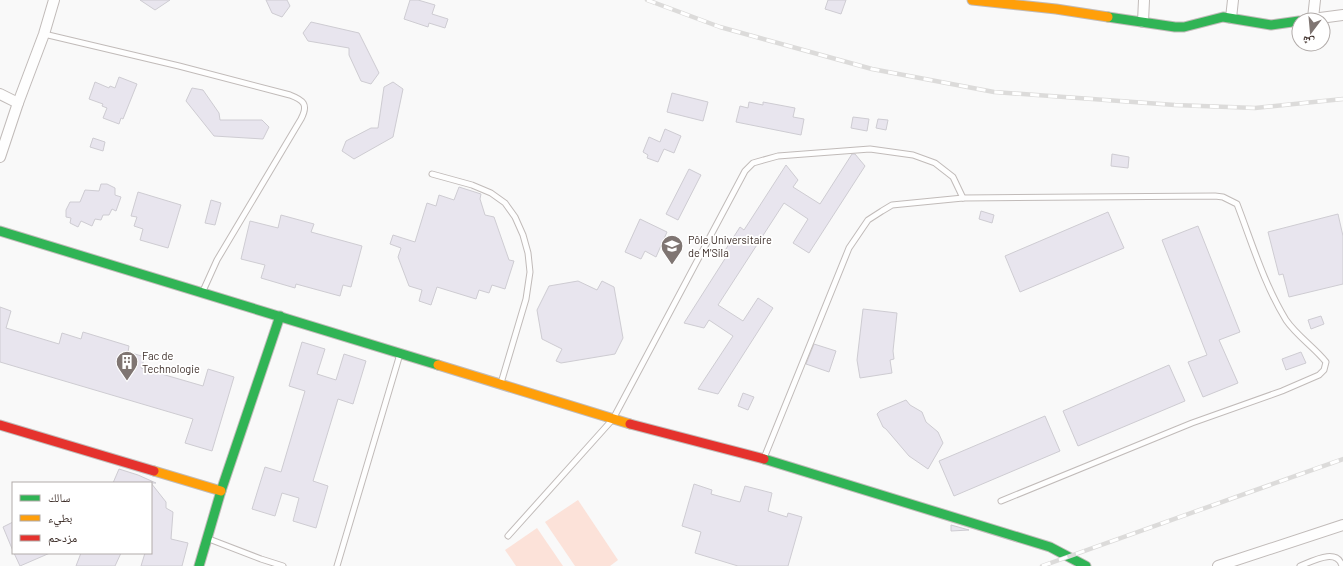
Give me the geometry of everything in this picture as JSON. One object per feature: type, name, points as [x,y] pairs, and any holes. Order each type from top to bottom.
[{"type":"street","points":[[0,157],[18,103],[44,34],[54,0]]},
{"type":"street","points":[[972,0],[1007,5],[1056,4],[1164,26],[1184,26],[1213,19],[1231,18],[1257,24],[1271,25],[1291,22]]},
{"type":"street","points":[[1143,22],[1144,0]]},
{"type":"street","points":[[1231,18],[1233,0]]},
{"type":"street","points":[[1311,12],[1315,0]]},
{"type":"street","points":[[1331,16],[1343,15]]},
{"type":"street","points":[[0,94],[18,103]]},
{"type":"street","points":[[0,231],[613,419],[764,459],[1030,540],[1050,547],[1086,566]]},
{"type":"street","points":[[199,566],[221,491],[280,316]]},
{"type":"street","points":[[0,425],[221,491]]},
{"type":"street","points":[[1218,566],[1343,525]]},
{"type":"lane","points":[[44,34],[179,66],[301,99],[304,104],[305,111],[301,119],[217,260],[202,292]]},
{"type":"lane","points":[[508,536],[613,419],[745,171],[753,162],[778,156],[870,149],[913,155],[935,163],[952,177],[963,198]]},
{"type":"lane","points":[[432,174],[472,185],[492,193],[505,203],[515,216],[523,235],[528,253],[530,272],[526,299],[501,384]]},
{"type":"lane","points":[[764,459],[849,248],[868,220],[882,210],[892,205],[963,198],[1215,196],[1223,197],[1237,204],[1270,289],[1287,321],[1301,338],[1319,353],[1326,362],[1324,370],[1319,375],[1282,391],[1171,432],[1001,501]]},
{"type":"lane","points":[[337,566],[400,353]]},
{"type":"lane","points":[[207,539],[283,566]]},
{"type":"lane","points":[[1300,566],[1327,556],[1339,559],[1342,566]]},
{"type":"shaded area","points":[[578,500],[618,560],[610,566],[575,566],[545,522]]},
{"type":"shaded area","points":[[537,528],[563,566],[516,566],[505,550]]},
{"type":"building","points":[[140,0],[170,0],[155,10]]},
{"type":"building","points":[[266,0],[287,0],[290,6],[282,17],[272,13]]},
{"type":"building","points":[[410,0],[418,0],[435,5],[432,14],[448,19],[445,28],[429,23],[428,27],[404,19]]},
{"type":"building","points":[[828,0],[846,0],[841,14],[825,9]]},
{"type":"building","points":[[311,22],[359,33],[379,73],[371,84],[361,81],[349,55],[349,48],[308,41],[303,33]]},
{"type":"building","points":[[119,77],[137,84],[123,119],[121,118],[119,124],[103,118],[107,108],[102,106],[103,104],[89,99],[95,82],[109,88],[110,86],[115,88]]},
{"type":"building","points":[[393,82],[403,89],[393,137],[354,159],[342,151],[346,141],[371,128],[378,128],[384,87]]},
{"type":"building","points":[[192,88],[203,90],[219,113],[220,120],[262,120],[269,127],[263,139],[214,136],[186,101]]},
{"type":"building","points":[[672,93],[708,102],[703,121],[667,112]]},
{"type":"building","points":[[749,102],[763,105],[763,102],[795,108],[793,117],[804,119],[801,135],[736,122],[740,106],[748,108]]},
{"type":"building","points":[[853,117],[869,119],[867,131],[851,128]]},
{"type":"building","points":[[878,119],[888,120],[886,130],[876,128]]},
{"type":"building","points":[[665,129],[681,136],[674,153],[664,149],[658,162],[647,158],[648,155],[643,152],[649,137],[660,142]]},
{"type":"building","points":[[93,138],[105,142],[103,151],[90,147]]},
{"type":"building","points":[[852,154],[855,154],[865,166],[809,253],[793,243],[808,219],[784,203],[718,305],[743,321],[758,298],[773,308],[718,394],[698,389],[733,336],[709,320],[704,328],[684,323],[728,254],[724,252],[740,227],[744,230],[786,165],[798,180],[793,187],[820,204]]},
{"type":"building","points":[[1112,154],[1129,157],[1128,168],[1111,166]]},
{"type":"building","points":[[689,169],[701,175],[678,220],[666,214]]},
{"type":"building","points":[[101,184],[107,184],[115,188],[115,195],[121,197],[116,211],[112,209],[109,215],[103,215],[101,220],[95,219],[92,226],[81,221],[78,227],[70,223],[71,218],[66,217],[66,210],[70,202],[80,202],[85,190],[99,191]]},
{"type":"building","points":[[459,187],[481,194],[480,199],[485,215],[494,217],[509,260],[514,261],[505,289],[492,285],[489,293],[479,290],[476,299],[437,287],[431,305],[419,301],[422,290],[409,286],[398,257],[401,248],[390,244],[393,235],[415,242],[427,203],[436,206],[439,195],[454,200]]},
{"type":"building","points":[[138,192],[181,205],[168,248],[140,240],[143,229],[134,226],[137,217],[131,216]]},
{"type":"building","points":[[211,200],[221,203],[215,225],[205,223]]},
{"type":"building","points":[[981,211],[994,215],[992,223],[979,219]]},
{"type":"building","points":[[1108,212],[1124,248],[1020,292],[1005,256]]},
{"type":"building","points":[[1338,214],[1343,236],[1343,284],[1289,297],[1283,274],[1279,275],[1268,232]]},
{"type":"building","points":[[281,215],[314,224],[311,232],[362,246],[351,287],[343,285],[340,296],[296,284],[295,288],[261,278],[265,265],[241,259],[250,221],[278,228]]},
{"type":"building","points":[[640,219],[667,232],[656,257],[645,251],[641,259],[625,252]]},
{"type":"building","points":[[1198,226],[1240,332],[1219,340],[1238,383],[1203,397],[1188,362],[1207,355],[1162,240]]},
{"type":"building","points":[[578,281],[597,290],[602,281],[614,287],[623,338],[615,354],[561,363],[556,361],[562,349],[542,339],[537,310],[549,286]]},
{"type":"building","name":"Fac de Technologie","points":[[0,307],[11,311],[6,328],[59,344],[62,333],[81,339],[83,332],[129,346],[128,352],[145,357],[141,368],[203,386],[208,369],[234,377],[212,451],[185,443],[193,419],[0,362]]},
{"type":"building","points":[[863,309],[897,313],[893,351],[894,359],[890,360],[892,373],[860,378],[857,360]]},
{"type":"building","points":[[1321,316],[1324,324],[1311,329],[1308,320]]},
{"type":"building","points":[[302,342],[325,349],[317,374],[336,380],[344,354],[366,361],[353,404],[338,399],[313,481],[328,486],[316,528],[293,521],[299,498],[282,493],[275,516],[252,509],[265,467],[281,472],[305,391],[289,386]]},
{"type":"building","points":[[814,344],[836,351],[829,372],[806,364]]},
{"type":"building","points":[[1301,352],[1306,363],[1286,370],[1282,359]]},
{"type":"building","points":[[1169,365],[1185,401],[1078,446],[1063,411]]},
{"type":"building","points":[[743,393],[754,397],[748,410],[738,406]]},
{"type":"building","points":[[906,400],[910,405],[922,412],[926,422],[938,432],[943,443],[928,469],[909,456],[883,427],[877,414],[880,411]]},
{"type":"building","points":[[1045,416],[1060,451],[954,496],[939,461]]},
{"type":"building","points":[[119,469],[156,483],[152,482],[113,482]]},
{"type":"building","points":[[152,484],[166,502],[166,508],[173,512],[171,539],[188,543],[182,566],[141,566],[145,554],[152,554]]},
{"type":"building","points":[[694,484],[712,490],[711,494],[740,502],[745,486],[772,493],[768,511],[787,517],[788,513],[802,517],[788,566],[738,566],[695,553],[701,532],[682,526]]},
{"type":"building","points":[[12,522],[12,549],[3,527]]},
{"type":"building","points":[[951,525],[969,530],[951,531]]},
{"type":"building","points":[[14,554],[48,554],[20,566]]},
{"type":"building","points":[[81,554],[121,554],[115,566],[76,566]]},
{"type":"railway","points":[[647,0],[720,27],[872,69],[994,92],[1175,105],[1255,108],[1343,99]]},
{"type":"railway","points":[[1042,566],[1343,459]]},
{"type":"traffic: fast","points":[[1108,17],[1175,27],[1184,27],[1223,17],[1271,25],[1291,22]]},
{"type":"traffic: fast","points":[[0,231],[438,365]]},
{"type":"traffic: fast","points":[[199,566],[221,491],[280,316]]},
{"type":"traffic: fast","points":[[764,459],[1050,547],[1086,566]]},
{"type":"traffic: slow","points":[[972,0],[1056,9],[1108,17]]},
{"type":"traffic: slow","points":[[438,365],[630,424]]},
{"type":"traffic: slow","points":[[154,471],[221,491]]},
{"type":"traffic: jam","points":[[630,424],[764,459]]},
{"type":"traffic: jam","points":[[0,425],[154,471]]},
{"type":"place","name":"Pôle Universitaire de M'Sila","points":[[672,266]]},
{"type":"place","name":"Fac de Technologie","points":[[127,382]]}]
